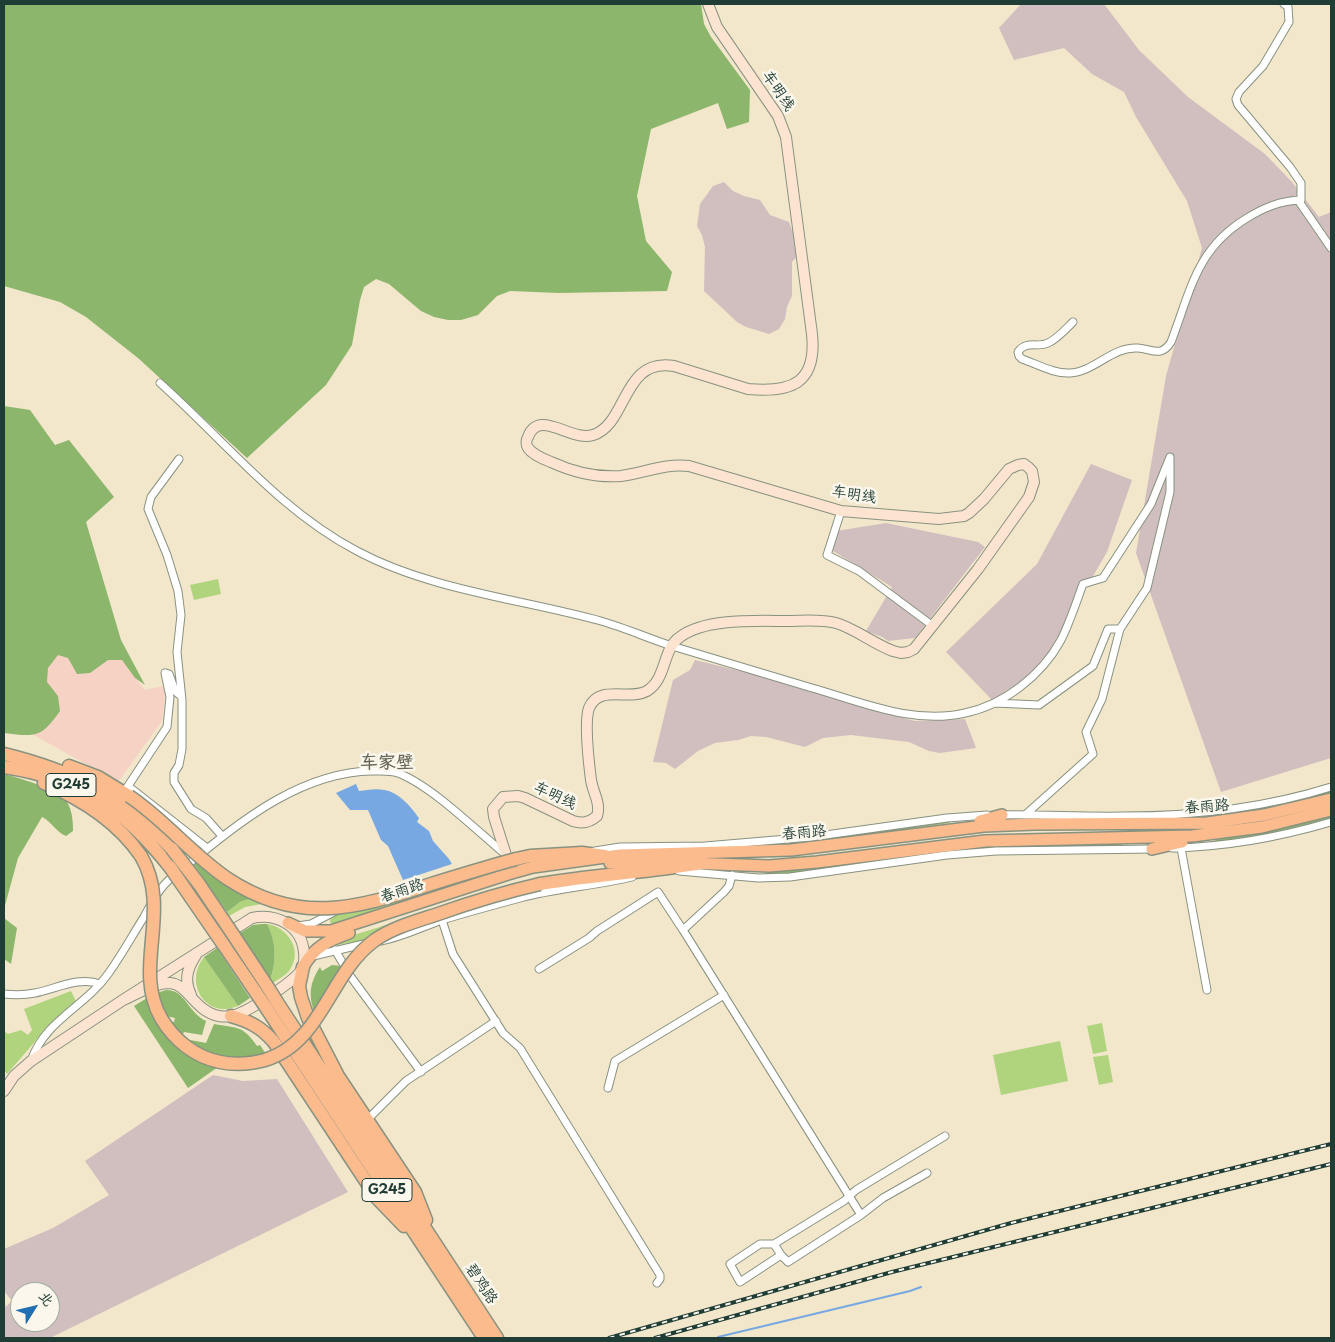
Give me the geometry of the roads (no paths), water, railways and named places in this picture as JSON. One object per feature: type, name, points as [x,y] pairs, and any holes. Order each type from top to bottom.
[{"type":"highway","points":[[4,754],[34,756],[67,765],[127,791],[205,861],[226,877],[264,897],[300,906],[330,908],[368,904],[511,857],[582,852],[605,856]]},
{"type":"highway","name":"G245","points":[[4,754],[53,768],[90,784],[140,818],[172,849],[199,884],[234,936],[272,1006],[433,1251]]},
{"type":"highway","points":[[4,767],[38,780],[82,801],[111,821],[141,856],[151,878],[155,898],[150,975],[152,993],[157,1010],[170,1031],[188,1048],[211,1059],[229,1064],[245,1064],[268,1059],[295,1043],[312,1025],[342,975],[354,959],[386,933],[485,898],[540,884],[702,864]]},
{"type":"highway","name":"G245","points":[[4,767],[52,778],[85,792],[116,811],[140,832],[170,867],[223,944],[262,990]]},
{"type":"highway","points":[[305,964],[299,986],[300,997],[308,1018],[338,1076],[414,1192],[433,1251]]},
{"type":"highway","points":[[231,1016],[248,1021],[268,1034],[378,1198],[433,1251]]},
{"type":"highway","name":"碧鸡路","points":[[433,1251],[484,1338]]},
{"type":"highway","name":"碧鸡路","points":[[433,1251],[497,1338]]},
{"type":"main road","name":"车明线","points":[[511,857],[494,817],[493,809],[497,802],[503,797],[518,796],[572,822],[587,823],[597,816],[598,804],[591,780],[587,724],[588,710],[600,696],[607,694],[640,694],[653,686],[661,674],[672,645],[676,640],[688,632],[722,622],[819,620],[841,625],[884,648],[901,653],[908,652],[914,649],[983,562],[1029,497],[1034,482],[1032,471],[1024,464],[1014,466],[974,510],[964,516],[926,519],[841,511],[689,466],[669,466],[620,476],[592,475],[570,471],[539,457],[528,448],[526,443],[531,432],[536,427],[545,424],[580,436],[595,435],[608,424],[621,406],[635,380],[647,369],[656,366],[665,364],[674,366],[748,389],[758,390],[775,389],[797,382],[807,373],[810,367],[814,351],[786,137],[778,116],[717,27],[708,4]]},
{"type":"main road","name":"春雨路","points":[[288,924],[306,932],[330,931],[533,867],[605,856],[651,853],[748,852],[821,847],[948,829],[1027,824],[1207,824],[1264,815],[1331,799]]},
{"type":"main road","name":"春雨路","points":[[305,964],[318,947],[335,938],[506,881],[563,869],[601,864],[648,862],[769,866],[817,862],[985,840],[1122,838],[1216,834],[1269,825],[1331,810]]},
{"type":"main road","points":[[948,829],[1002,815]]},
{"type":"main road","points":[[1152,849],[1216,834]]},
{"type":"main road","points":[[705,846],[748,852]]},
{"type":"main road","points":[[4,1091],[14,1076],[31,1061],[123,1000],[252,918],[270,917],[288,924],[302,942],[305,964],[288,983],[248,1010],[231,1016],[218,1016],[206,1012],[180,986],[169,983],[156,986],[123,1000]]},
{"type":"main road","points":[[194,1000],[188,989],[186,979],[188,968],[196,954]]},
{"type":"street","points":[[1284,4],[1288,7],[1289,22],[1263,66],[1239,92],[1236,99],[1238,105],[1296,175],[1301,183],[1300,203],[1331,248]]},
{"type":"street","points":[[1073,322],[1046,344],[1024,346],[1018,352],[1018,356],[1061,373],[1069,373],[1084,370],[1128,348],[1140,348],[1154,352],[1163,350],[1172,342],[1203,260],[1217,241],[1237,225],[1265,208],[1277,203],[1301,200]]},
{"type":"street","points":[[160,383],[277,497],[320,529],[375,560],[421,577],[603,622],[672,645],[880,708],[919,717],[964,714],[995,702],[1030,679],[1052,654],[1068,624],[1083,584],[1103,578],[1151,504],[1170,457],[1170,492],[1146,588],[1120,629],[1102,698],[1086,732],[1093,754],[1025,815]]},
{"type":"street","points":[[179,459],[151,497],[148,508],[167,555],[178,591],[181,615],[176,652],[181,697],[182,749],[179,766],[174,773],[174,782],[191,809],[206,818],[222,836]]},
{"type":"street","points":[[841,511],[827,555],[859,571],[933,626]]},
{"type":"street","points":[[995,702],[1039,705],[1093,666],[1108,629],[1120,629]]},
{"type":"street","points":[[181,697],[175,691],[169,674],[166,673],[170,697],[167,727],[127,791],[207,848]]},
{"type":"street","points":[[31,1061],[38,1043],[45,1035],[61,1018],[100,984],[120,956],[164,885],[222,836],[283,797],[308,785],[340,774],[378,771],[398,773],[428,791],[511,857]]},
{"type":"street","points":[[582,852],[620,847],[705,846],[811,838],[955,817],[1002,815],[1142,816],[1215,812],[1284,800],[1331,787]]},
{"type":"street","points":[[305,964],[314,956],[387,940],[442,920],[544,892],[609,883],[663,870],[758,878],[813,875],[947,855],[996,851],[1182,848],[1269,837],[1331,822]]},
{"type":"street","points":[[1182,848],[1206,990]]},
{"type":"street","points":[[288,924],[296,926],[311,924],[360,902],[511,857]]},
{"type":"street","points":[[683,930],[724,892],[729,886],[732,875]]},
{"type":"street","points":[[539,969],[658,892],[861,1215]]},
{"type":"street","points":[[442,920],[453,954],[503,1033],[520,1048],[660,1275],[657,1283]]},
{"type":"street","points":[[335,950],[351,977],[421,1072]]},
{"type":"street","points":[[4,994],[34,993],[80,982],[100,984]]},
{"type":"street","points":[[608,1088],[615,1061],[724,995]]},
{"type":"street","points":[[366,1120],[406,1081],[496,1021]]},
{"type":"street","points":[[781,1255],[740,1282],[730,1264],[760,1244],[774,1244],[856,1190],[945,1136]]},
{"type":"street","points":[[774,1244],[788,1262],[884,1198],[927,1173]]},
{"type":"water","points":[[356,784],[359,791],[375,789],[389,791],[404,801],[419,818],[417,822],[429,831],[433,841],[452,864],[403,880],[388,846],[381,840],[368,810],[350,810],[336,793]]},
{"type":"waterway","points":[[718,1337],[921,1287]]},
{"type":"railway","points":[[609,1338],[1011,1223],[1331,1144]]},
{"type":"railway","points":[[655,1338],[892,1272],[1331,1164]]},
{"type":"district","name":"车家壁","points":[[387,763]]}]
